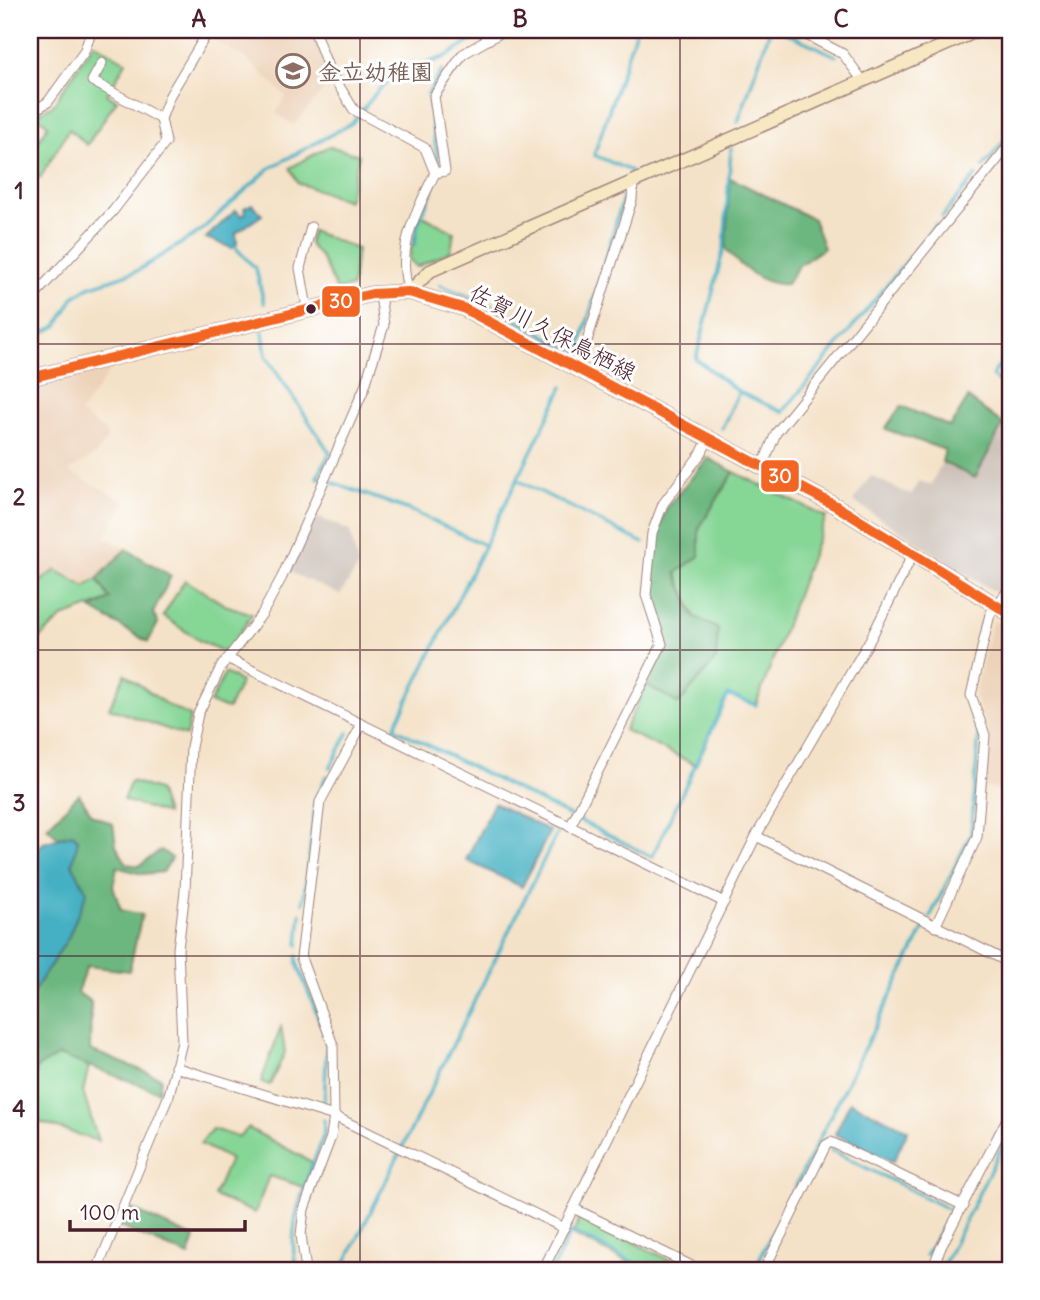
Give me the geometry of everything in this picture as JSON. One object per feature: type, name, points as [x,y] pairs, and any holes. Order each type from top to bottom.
[{"type":"main road","name":"佐賀川久保鳥栖線","points":[[30,377],[307,308],[380,294],[409,292],[463,308],[836,506],[1003,610]]},
{"type":"street","points":[[30,113],[48,102],[84,52],[92,30]]},
{"type":"street","points":[[30,300],[113,211],[166,142],[161,119],[170,95],[209,30]]},
{"type":"street","points":[[314,30],[329,70],[354,110],[425,148],[435,173],[412,221],[405,252],[402,270],[409,292],[430,271],[979,30]]},
{"type":"street","points":[[482,30],[488,40]]},
{"type":"street","points":[[435,173],[445,172],[434,96],[463,54],[505,30]]},
{"type":"street","points":[[797,30],[843,54],[863,81]]},
{"type":"street","points":[[102,63],[92,81],[161,119]]},
{"type":"street","points":[[762,467],[776,433],[1010,144]]},
{"type":"street","points":[[578,369],[632,200],[633,182]]},
{"type":"street","points":[[307,308],[300,268],[311,227]]},
{"type":"street","points":[[97,1270],[169,1096],[182,1042],[178,949],[185,891],[191,747],[198,714],[216,676],[262,614],[327,475],[364,389],[384,325],[380,294]]},
{"type":"street","points":[[573,822],[662,644],[646,595],[652,533],[663,504],[709,439]]},
{"type":"street","points":[[543,1270],[757,836],[870,638],[913,554]]},
{"type":"street","points":[[935,927],[977,837],[985,735],[971,695],[990,614],[1003,610],[1010,588]]},
{"type":"street","points":[[229,659],[361,726],[573,822],[724,902]]},
{"type":"street","points":[[306,1270],[301,1235],[304,1209],[331,1137],[334,1116],[333,1045],[300,958],[320,802],[361,726]]},
{"type":"street","points":[[757,836],[1010,963]]},
{"type":"street","points":[[175,1067],[334,1116],[564,1228]]},
{"type":"street","points":[[932,1270],[941,1247],[1010,1113]]},
{"type":"street","points":[[764,1270],[826,1145],[831,1142],[964,1206]]},
{"type":"street","points":[[573,1208],[700,1270]]},
{"type":"shaded area","name":"金立幼稚園","points":[[212,30],[310,30],[317,41],[329,83],[294,125],[276,113],[286,96],[247,59],[208,37]]},
{"type":"shaded area","points":[[115,364],[80,413],[106,432],[107,440],[95,455],[68,471],[125,501],[105,537],[126,549],[86,587],[56,570],[40,582],[30,572],[30,427],[33,412],[30,391]]},
{"type":"shaded area","points":[[1010,411],[1010,602],[853,501],[871,476],[911,495],[919,481],[931,485],[942,462],[975,478]]},
{"type":"shaded area","points":[[311,514],[350,531],[358,567],[340,595],[288,571]]},
{"type":"shaded area","points":[[993,620],[1010,629],[1010,793],[984,787],[989,734],[974,695]]},
{"type":"green space","points":[[94,43],[126,62],[107,95],[117,100],[87,145],[69,129],[40,178],[30,168],[30,154],[48,125],[35,115],[53,105]]},
{"type":"green space","points":[[329,146],[359,155],[348,201],[298,183],[290,168]]},
{"type":"green space","points":[[730,178],[813,219],[824,248],[798,266],[787,284],[761,279],[726,249]]},
{"type":"green space","points":[[419,214],[454,232],[451,251],[417,267],[409,260]]},
{"type":"green space","points":[[312,231],[357,249],[352,287],[336,289],[321,257],[309,244]]},
{"type":"green space","points":[[968,398],[1003,424],[975,478],[942,462],[945,450],[885,429],[901,406],[950,427]]},
{"type":"green space","points":[[708,458],[734,472],[699,528],[699,556],[676,573],[694,616],[718,629],[716,659],[679,704],[647,685],[666,642],[650,596],[656,536],[667,507]]},
{"type":"green space","points":[[734,472],[826,517],[756,705],[728,696],[696,765],[624,730],[647,685],[679,704],[695,616],[676,572],[699,556],[699,528]]},
{"type":"green space","points":[[126,549],[171,576],[153,613],[158,623],[148,642],[91,609],[110,599],[97,579]]},
{"type":"green space","points":[[56,570],[85,587],[97,579],[111,599],[63,617],[30,647],[30,572],[40,582]]},
{"type":"green space","points":[[185,580],[225,605],[252,614],[227,653],[200,641],[163,616]]},
{"type":"green space","points":[[225,673],[241,682],[228,709],[210,703]]},
{"type":"green space","points":[[125,674],[167,705],[190,716],[186,736],[109,708]]},
{"type":"green space","points":[[131,781],[158,790],[166,814],[123,800]]},
{"type":"green space","points":[[79,794],[92,815],[113,824],[116,846],[127,864],[139,866],[161,850],[172,858],[163,872],[142,874],[117,867],[113,886],[121,910],[142,915],[129,971],[87,966],[77,992],[91,1002],[90,1050],[161,1078],[159,1092],[59,1055],[36,1068],[33,1111],[30,1112],[30,997],[68,938],[86,893],[72,864],[78,839],[73,834],[58,837],[47,827]]},
{"type":"green space","points":[[281,1027],[285,1052],[270,1085],[261,1082]]},
{"type":"green space","points":[[59,1055],[89,1066],[83,1092],[98,1141],[30,1119],[36,1068]]},
{"type":"green space","points":[[248,1128],[312,1162],[304,1187],[269,1176],[255,1213],[214,1196],[230,1159],[200,1144],[212,1129],[239,1137]]},
{"type":"green space","points":[[128,1208],[195,1238],[189,1256],[120,1227]]},
{"type":"green space","points":[[580,1216],[690,1270],[643,1270],[573,1235]]},
{"type":"water","points":[[252,204],[262,215],[236,233],[237,244],[232,248],[206,238],[236,210],[241,216],[246,213],[244,208]]},
{"type":"water","points":[[494,803],[550,831],[522,887],[466,860]]},
{"type":"water","points":[[73,834],[78,840],[72,864],[87,892],[68,938],[30,997],[30,859],[43,843]]},
{"type":"water","points":[[850,1102],[908,1130],[893,1162],[835,1134]]},
{"type":"waterway","points":[[30,346],[42,333],[57,326],[74,297],[89,287],[137,271],[199,232],[270,168],[352,123],[379,89],[406,71],[447,56],[488,30]]},
{"type":"waterway","points":[[458,70],[466,59],[521,30]]},
{"type":"waterway","points":[[631,171],[594,155],[636,30]]},
{"type":"waterway","points":[[738,122],[770,30]]},
{"type":"waterway","points":[[780,30],[836,56]]},
{"type":"waterway","points":[[438,163],[428,94],[442,70]]},
{"type":"waterway","points":[[983,167],[1010,133]]},
{"type":"waterway","points":[[731,149],[724,247],[696,359],[739,392]]},
{"type":"waterway","points":[[942,217],[976,175]]},
{"type":"waterway","points":[[415,244],[417,226],[435,184]]},
{"type":"waterway","points":[[440,285],[490,305],[578,354],[623,198]]},
{"type":"waterway","points":[[915,251],[936,224]]},
{"type":"waterway","points":[[234,246],[256,269],[264,303]]},
{"type":"waterway","points":[[722,428],[739,392],[783,412],[909,258]]},
{"type":"waterway","points":[[263,332],[266,356],[330,453],[317,477],[412,511],[484,545]]},
{"type":"waterway","points":[[1010,349],[992,376],[1010,390]]},
{"type":"waterway","points":[[563,387],[394,728],[652,857],[728,695],[756,705]]},
{"type":"waterway","points":[[517,480],[643,543]]},
{"type":"waterway","points":[[930,917],[971,834],[979,734],[965,696],[981,623]]},
{"type":"waterway","points":[[330,768],[348,733]]},
{"type":"waterway","points":[[303,903],[316,800],[326,776]]},
{"type":"waterway","points":[[342,1270],[559,829]]},
{"type":"waterway","points":[[298,945],[301,913]]},
{"type":"waterway","points":[[754,1270],[924,928]]},
{"type":"waterway","points":[[297,956],[297,963],[325,1034]]},
{"type":"waterway","points":[[324,1107],[327,1042]]},
{"type":"waterway","points":[[297,1270],[294,1253],[296,1219],[305,1184],[324,1134],[324,1120]]},
{"type":"waterway","points":[[941,1270],[1010,1130]]},
{"type":"waterway","points":[[831,1150],[952,1211],[926,1255]]},
{"type":"waterway","points":[[552,1270],[571,1231],[649,1270]]},
{"type":"transit line","name":"30","points":[[30,378],[372,294],[409,292],[463,308],[836,506],[1010,614]]},
{"type":"place","name":"金立幼稚園","points":[[293,71]]}]
